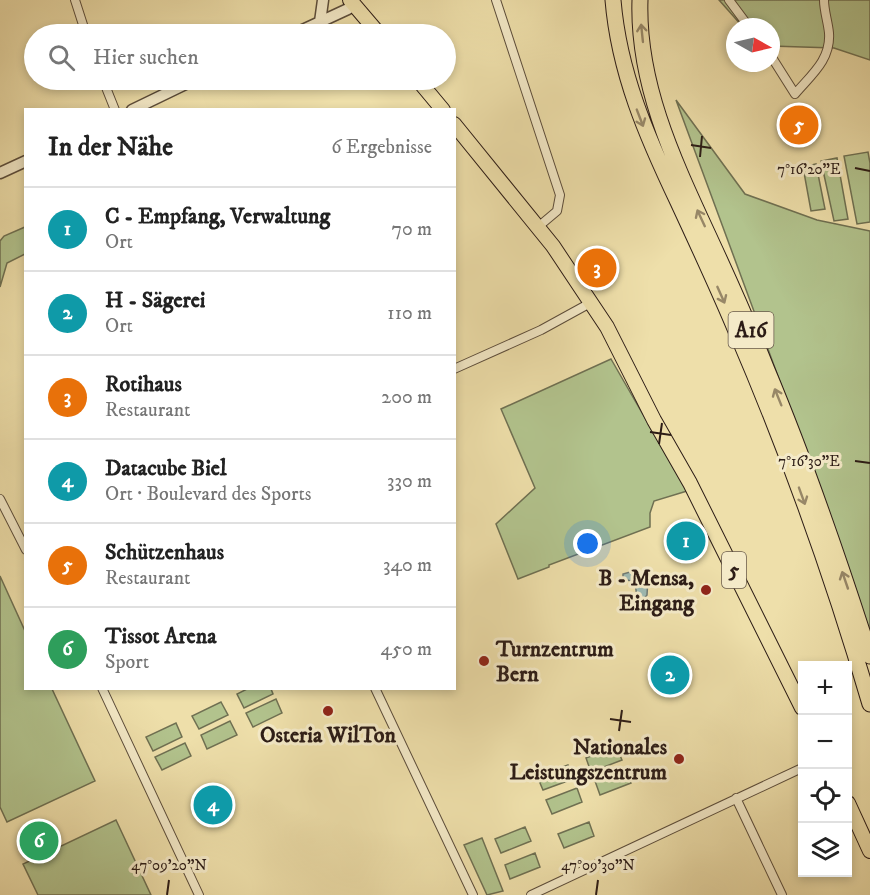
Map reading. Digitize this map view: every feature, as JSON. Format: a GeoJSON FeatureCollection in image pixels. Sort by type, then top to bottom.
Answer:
{"type":"FeatureCollection","features":[{"type":"Feature","properties":{"kind":"highway","name":"A16"},"geometry":{"type":"LineString","coordinates":[[613,0],[619,43],[634,100],[657,158],[736,331],[776,428],[824,558],[870,704]]}},
{"type":"Feature","properties":{"kind":"highway","name":"A16"},"geometry":{"type":"LineString","coordinates":[[640,2],[646,63],[652,96],[663,130],[744,314],[793,434],[870,656]]}},
{"type":"Feature","properties":{"kind":"main road"},"geometry":{"type":"LineString","coordinates":[[352,2],[371,24]]}},
{"type":"Feature","properties":{"kind":"main road"},"geometry":{"type":"LineString","coordinates":[[426,90],[440,108]]}},
{"type":"Feature","properties":{"kind":"main road","name":"5"},"geometry":{"type":"LineString","coordinates":[[456,126],[538,227],[592,302],[607,327],[654,420],[690,483],[798,700]]}},
{"type":"Feature","properties":{"kind":"main road"},"geometry":{"type":"LineString","coordinates":[[852,812],[870,851]]}},
{"type":"Feature","properties":{"kind":"street"},"geometry":{"type":"LineString","coordinates":[[75,0],[83,24]]}},
{"type":"Feature","properties":{"kind":"street"},"geometry":{"type":"LineString","coordinates":[[320,22],[323,0]]}},
{"type":"Feature","properties":{"kind":"street"},"geometry":{"type":"LineString","coordinates":[[495,0],[560,195],[557,212],[538,227]]}},
{"type":"Feature","properties":{"kind":"street"},"geometry":{"type":"LineString","coordinates":[[729,0],[742,18]]}},
{"type":"Feature","properties":{"kind":"street"},"geometry":{"type":"LineString","coordinates":[[780,70],[795,94],[824,60],[829,48],[824,0]]}},
{"type":"Feature","properties":{"kind":"street"},"geometry":{"type":"LineString","coordinates":[[316,24],[352,2]]}},
{"type":"Feature","properties":{"kind":"street"},"geometry":{"type":"LineString","coordinates":[[108,90],[114,108]]}},
{"type":"Feature","properties":{"kind":"street"},"geometry":{"type":"LineString","coordinates":[[136,108],[173,90]]}},
{"type":"Feature","properties":{"kind":"street"},"geometry":{"type":"LineString","coordinates":[[0,173],[24,162]]}},
{"type":"Feature","properties":{"kind":"street"},"geometry":{"type":"LineString","coordinates":[[456,368],[541,330],[592,302]]}},
{"type":"Feature","properties":{"kind":"street"},"geometry":{"type":"LineString","coordinates":[[0,499],[24,546]]}},
{"type":"Feature","properties":{"kind":"street"},"geometry":{"type":"LineString","coordinates":[[103,690],[199,895]]}},
{"type":"Feature","properties":{"kind":"street"},"geometry":{"type":"LineString","coordinates":[[376,690],[473,895]]}},
{"type":"Feature","properties":{"kind":"street"},"geometry":{"type":"LineString","coordinates":[[531,895],[800,769]]}},
{"type":"Feature","properties":{"kind":"street"},"geometry":{"type":"LineString","coordinates":[[736,798],[782,895]]}},
{"type":"Feature","properties":{"kind":"green space"},"geometry":{"type":"Polygon","coordinates":[[[719,0],[870,0],[870,60],[834,48],[780,46],[780,18],[735,18],[719,0]]]}},
{"type":"Feature","properties":{"kind":"green space"},"geometry":{"type":"Polygon","coordinates":[[[676,100],[745,194],[817,220],[870,231],[870,635],[841,547],[676,100]]]}},
{"type":"Feature","properties":{"kind":"green space"},"geometry":{"type":"Polygon","coordinates":[[[868,152],[870,222],[857,224],[844,156],[868,152]]]}},
{"type":"Feature","properties":{"kind":"green space"},"geometry":{"type":"Polygon","coordinates":[[[837,158],[848,219],[834,221],[821,161],[837,158]]]}},
{"type":"Feature","properties":{"kind":"green space"},"geometry":{"type":"Polygon","coordinates":[[[816,164],[825,209],[811,211],[803,167],[816,164]]]}},
{"type":"Feature","properties":{"kind":"green space"},"geometry":{"type":"Polygon","coordinates":[[[24,227],[24,254],[7,263],[0,287],[0,241],[4,236],[24,227]]]}},
{"type":"Feature","properties":{"kind":"green space"},"geometry":{"type":"Polygon","coordinates":[[[611,359],[687,491],[654,501],[650,513],[650,527],[518,579],[496,524],[535,488],[501,409],[611,359]]]}},
{"type":"Feature","properties":{"kind":"green space"},"geometry":{"type":"Polygon","coordinates":[[[0,576],[24,629],[24,690],[52,690],[95,781],[7,822],[0,807],[0,576]]]}},
{"type":"Feature","properties":{"kind":"green space"},"geometry":{"type":"Polygon","coordinates":[[[245,690],[271,690],[273,694],[244,708],[237,694],[245,690]]]}},
{"type":"Feature","properties":{"kind":"green space"},"geometry":{"type":"Polygon","coordinates":[[[276,699],[282,713],[253,727],[246,713],[276,699]]]}},
{"type":"Feature","properties":{"kind":"green space"},"geometry":{"type":"Polygon","coordinates":[[[221,702],[228,715],[199,729],[192,716],[221,702]]]}},
{"type":"Feature","properties":{"kind":"green space"},"geometry":{"type":"Polygon","coordinates":[[[230,721],[237,735],[207,749],[201,735],[230,721]]]}},
{"type":"Feature","properties":{"kind":"green space"},"geometry":{"type":"Polygon","coordinates":[[[176,723],[182,737],[153,751],[146,737],[176,723]]]}},
{"type":"Feature","properties":{"kind":"green space"},"geometry":{"type":"Polygon","coordinates":[[[185,743],[191,756],[162,770],[155,757],[185,743]]]}},
{"type":"Feature","properties":{"kind":"green space"},"geometry":{"type":"Polygon","coordinates":[[[616,746],[622,760],[591,772],[586,758],[616,746]]]}},
{"type":"Feature","properties":{"kind":"green space"},"geometry":{"type":"Polygon","coordinates":[[[568,765],[573,779],[543,790],[537,776],[568,765]]]}},
{"type":"Feature","properties":{"kind":"green space"},"geometry":{"type":"Polygon","coordinates":[[[625,769],[631,783],[600,795],[595,781],[625,769]]]}},
{"type":"Feature","properties":{"kind":"green space"},"geometry":{"type":"Polygon","coordinates":[[[577,788],[582,802],[552,814],[546,800],[577,788]]]}},
{"type":"Feature","properties":{"kind":"green space"},"geometry":{"type":"Polygon","coordinates":[[[116,820],[151,895],[38,895],[23,864],[116,820]]]}},
{"type":"Feature","properties":{"kind":"green space"},"geometry":{"type":"Polygon","coordinates":[[[589,822],[594,836],[564,848],[558,834],[589,822]]]}},
{"type":"Feature","properties":{"kind":"green space"},"geometry":{"type":"Polygon","coordinates":[[[525,827],[531,841],[501,853],[495,839],[525,827]]]}},
{"type":"Feature","properties":{"kind":"green space"},"geometry":{"type":"Polygon","coordinates":[[[482,838],[503,891],[487,895],[464,845],[482,838]]]}},
{"type":"Feature","properties":{"kind":"green space"},"geometry":{"type":"Polygon","coordinates":[[[535,853],[540,867],[510,879],[505,865],[535,853]]]}},
{"type":"Feature","properties":{"kind":"water"},"geometry":{"type":"Polygon","coordinates":[[[642,573],[648,578],[647,595],[644,599],[637,597],[635,583],[623,578],[623,574],[642,573]]]}},
{"type":"Feature","properties":{"kind":"place","name":"Schützenhaus"},"geometry":{"type":"Point","coordinates":[799,125]}},
{"type":"Feature","properties":{"kind":"place","name":"Rotihaus"},"geometry":{"type":"Point","coordinates":[597,268]}},
{"type":"Feature","properties":{"kind":"place","name":"C - Empfang, Verwaltung"},"geometry":{"type":"Point","coordinates":[686,541]}},
{"type":"Feature","properties":{"kind":"place","name":"B - Mensa, Eingang"},"geometry":{"type":"Point","coordinates":[706,590]}},
{"type":"Feature","properties":{"kind":"place","name":"Turnzentrum Bern"},"geometry":{"type":"Point","coordinates":[484,661]}},
{"type":"Feature","properties":{"kind":"place","name":"H - Sägerei"},"geometry":{"type":"Point","coordinates":[670,675]}},
{"type":"Feature","properties":{"kind":"place","name":"Osteria WilTon"},"geometry":{"type":"Point","coordinates":[328,711]}},
{"type":"Feature","properties":{"kind":"place","name":"Nationales Leistungszentrum"},"geometry":{"type":"Point","coordinates":[679,759]}},
{"type":"Feature","properties":{"kind":"place","name":"Datacube Biel"},"geometry":{"type":"Point","coordinates":[213,805]}},
{"type":"Feature","properties":{"kind":"place","name":"Tissot Arena"},"geometry":{"type":"Point","coordinates":[39,841]}}]}
